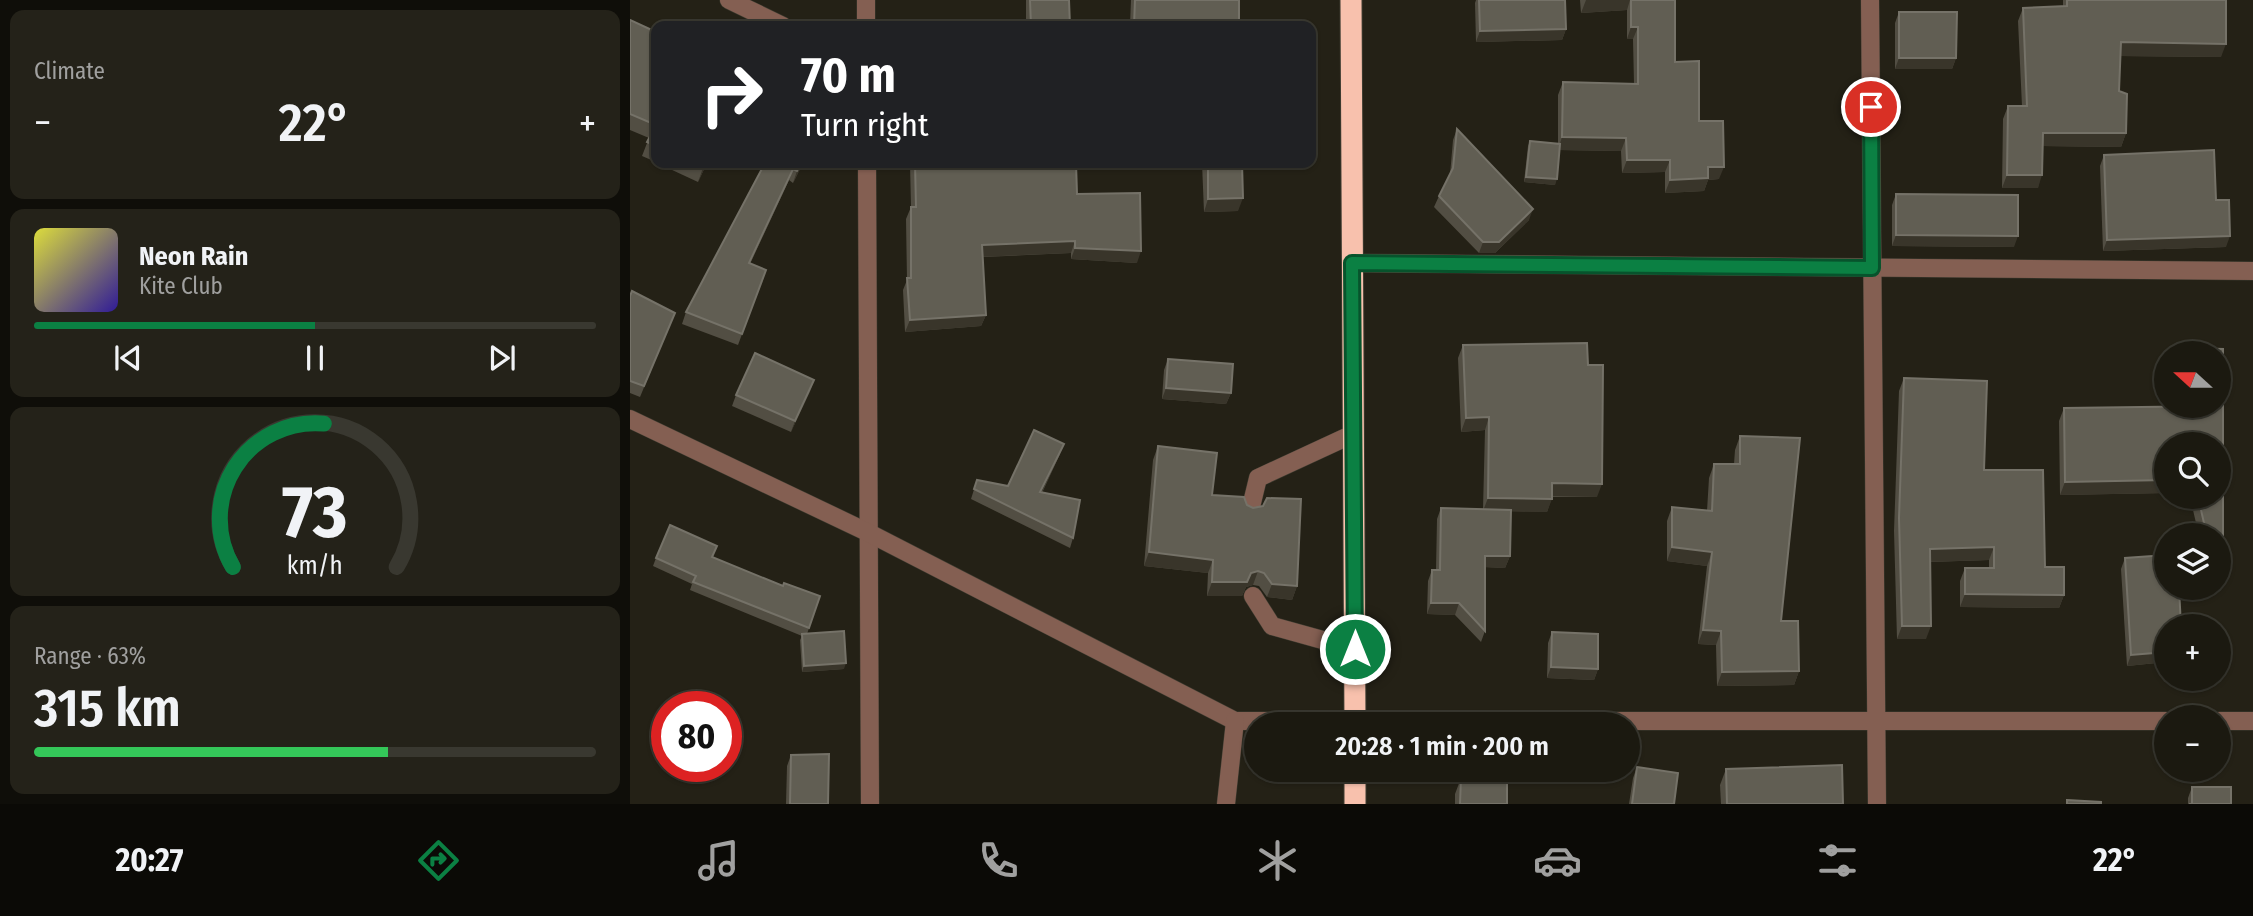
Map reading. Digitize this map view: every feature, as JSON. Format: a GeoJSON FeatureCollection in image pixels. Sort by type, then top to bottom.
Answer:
{"type":"FeatureCollection","features":[{"type":"Feature","properties":{"kind":"highway"},"geometry":{"type":"LineString","coordinates":[[1351,0],[1355,712]]}},
{"type":"Feature","properties":{"kind":"highway"},"geometry":{"type":"LineString","coordinates":[[1355,782],[1355,804]]}},
{"type":"Feature","properties":{"kind":"street"},"geometry":{"type":"LineString","coordinates":[[729,0],[773,21]]}},
{"type":"Feature","properties":{"kind":"street"},"geometry":{"type":"LineString","coordinates":[[866,0],[866,21]]}},
{"type":"Feature","properties":{"kind":"street"},"geometry":{"type":"LineString","coordinates":[[1870,0],[1877,804]]}},
{"type":"Feature","properties":{"kind":"street"},"geometry":{"type":"LineString","coordinates":[[867,168],[870,804]]}},
{"type":"Feature","properties":{"kind":"street"},"geometry":{"type":"LineString","coordinates":[[1352,263],[2253,271]]}},
{"type":"Feature","properties":{"kind":"street"},"geometry":{"type":"LineString","coordinates":[[630,419],[869,533],[1235,721],[1244,721]]}},
{"type":"Feature","properties":{"kind":"street"},"geometry":{"type":"LineString","coordinates":[[1250,511],[1258,478],[1353,434]]}},
{"type":"Feature","properties":{"kind":"street"},"geometry":{"type":"LineString","coordinates":[[1253,596],[1272,626],[1355,649]]}},
{"type":"Feature","properties":{"kind":"street"},"geometry":{"type":"LineString","coordinates":[[1226,804],[1235,721]]}},
{"type":"Feature","properties":{"kind":"street"},"geometry":{"type":"LineString","coordinates":[[1640,721],[2154,721]]}},
{"type":"Feature","properties":{"kind":"street"},"geometry":{"type":"LineString","coordinates":[[2231,721],[2253,721]]}},
{"type":"Feature","properties":{"kind":"building"},"geometry":{"type":"Polygon","coordinates":[[[1030,0],[1069,0],[1070,21],[1031,21],[1030,0]]]}},
{"type":"Feature","properties":{"kind":"building"},"geometry":{"type":"Polygon","coordinates":[[[1135,0],[1239,0],[1239,21],[1134,21],[1135,0]]]}},
{"type":"Feature","properties":{"kind":"building"},"geometry":{"type":"Polygon","coordinates":[[[1479,0],[1565,0],[1566,29],[1480,31],[1479,0]]]}},
{"type":"Feature","properties":{"kind":"building"},"geometry":{"type":"Polygon","coordinates":[[[1631,0],[1675,0],[1675,62],[1699,61],[1699,121],[1723,121],[1724,167],[1708,167],[1708,178],[1670,180],[1670,160],[1627,160],[1626,138],[1562,137],[1563,82],[1638,84],[1638,27],[1631,27],[1631,0]]]}},
{"type":"Feature","properties":{"kind":"building"},"geometry":{"type":"Polygon","coordinates":[[[2067,0],[2226,0],[2226,44],[2121,42],[2119,91],[2127,94],[2126,133],[2043,133],[2042,175],[2007,175],[2008,106],[2027,106],[2023,8],[2067,6],[2067,0]]]}},
{"type":"Feature","properties":{"kind":"building"},"geometry":{"type":"Polygon","coordinates":[[[1899,12],[1957,12],[1956,58],[1899,58],[1899,12]]]}},
{"type":"Feature","properties":{"kind":"building"},"geometry":{"type":"Polygon","coordinates":[[[630,20],[651,30],[651,123],[630,114],[630,20]]]}},
{"type":"Feature","properties":{"kind":"building"},"geometry":{"type":"Polygon","coordinates":[[[1457,129],[1533,209],[1499,242],[1483,242],[1439,196],[1453,168],[1457,129]]]}},
{"type":"Feature","properties":{"kind":"building"},"geometry":{"type":"Polygon","coordinates":[[[1530,141],[1560,144],[1557,179],[1526,177],[1530,141]]]}},
{"type":"Feature","properties":{"kind":"building"},"geometry":{"type":"Polygon","coordinates":[[[2214,150],[2216,200],[2229,200],[2230,236],[2107,240],[2104,155],[2214,150]]]}},
{"type":"Feature","properties":{"kind":"building"},"geometry":{"type":"Polygon","coordinates":[[[762,168],[798,168],[797,171],[793,169],[749,263],[766,270],[742,334],[686,312],[762,168]]]}},
{"type":"Feature","properties":{"kind":"building"},"geometry":{"type":"Polygon","coordinates":[[[915,168],[1076,168],[1077,194],[1140,193],[1141,251],[1075,248],[1075,241],[982,245],[986,315],[910,320],[907,278],[911,278],[911,207],[916,207],[915,168]]]}},
{"type":"Feature","properties":{"kind":"building"},"geometry":{"type":"Polygon","coordinates":[[[1208,168],[1242,168],[1243,198],[1208,199],[1208,168]]]}},
{"type":"Feature","properties":{"kind":"building"},"geometry":{"type":"Polygon","coordinates":[[[1896,194],[2018,195],[2018,236],[1896,235],[1896,194]]]}},
{"type":"Feature","properties":{"kind":"building"},"geometry":{"type":"Polygon","coordinates":[[[632,291],[675,313],[644,386],[630,381],[632,291]]]}},
{"type":"Feature","properties":{"kind":"building"},"geometry":{"type":"Polygon","coordinates":[[[1587,343],[1588,365],[1603,365],[1602,484],[1552,483],[1552,499],[1488,498],[1489,417],[1466,418],[1463,345],[1587,343]]]}},
{"type":"Feature","properties":{"kind":"building"},"geometry":{"type":"Polygon","coordinates":[[[755,353],[814,380],[795,421],[736,395],[755,353]]]}},
{"type":"Feature","properties":{"kind":"building"},"geometry":{"type":"Polygon","coordinates":[[[1168,359],[1233,364],[1231,393],[1166,388],[1168,359]]]}},
{"type":"Feature","properties":{"kind":"building"},"geometry":{"type":"Polygon","coordinates":[[[1904,378],[1987,381],[1984,470],[2043,470],[2045,567],[2064,567],[2064,595],[1965,594],[1965,568],[1994,568],[1994,547],[1930,549],[1931,626],[1902,626],[1899,518],[1904,378]]]}},
{"type":"Feature","properties":{"kind":"building"},"geometry":{"type":"Polygon","coordinates":[[[2154,407],[2154,418],[2223,418],[2223,432],[2154,432],[2154,480],[2065,482],[2064,408],[2154,407]]]}},
{"type":"Feature","properties":{"kind":"building"},"geometry":{"type":"Polygon","coordinates":[[[1034,430],[1064,444],[1040,492],[1080,500],[1073,538],[974,489],[977,480],[1008,486],[1034,430]]]}},
{"type":"Feature","properties":{"kind":"building"},"geometry":{"type":"Polygon","coordinates":[[[1740,436],[1800,438],[1781,621],[1798,621],[1799,671],[1722,672],[1721,631],[1703,630],[1712,552],[1672,547],[1672,507],[1712,511],[1714,464],[1740,464],[1740,436]]]}},
{"type":"Feature","properties":{"kind":"building"},"geometry":{"type":"Polygon","coordinates":[[[1158,446],[1217,453],[1212,495],[1244,497],[1247,505],[1253,508],[1263,506],[1267,498],[1301,499],[1297,586],[1272,584],[1264,573],[1258,571],[1251,573],[1247,582],[1212,582],[1213,560],[1149,552],[1158,446]]]}},
{"type":"Feature","properties":{"kind":"building"},"geometry":{"type":"Polygon","coordinates":[[[1441,508],[1511,510],[1510,556],[1485,556],[1485,631],[1459,603],[1431,603],[1432,570],[1440,570],[1441,508]]]}},
{"type":"Feature","properties":{"kind":"building"},"geometry":{"type":"Polygon","coordinates":[[[2201,509],[2223,509],[2223,523],[2204,523],[2201,509]]]}},
{"type":"Feature","properties":{"kind":"building"},"geometry":{"type":"Polygon","coordinates":[[[670,525],[717,546],[712,557],[783,586],[784,583],[820,596],[809,628],[693,582],[696,576],[656,558],[670,525]]]}},
{"type":"Feature","properties":{"kind":"building"},"geometry":{"type":"Polygon","coordinates":[[[2154,556],[2154,600],[2180,600],[2180,614],[2154,614],[2154,653],[2131,655],[2125,558],[2154,556]]]}},
{"type":"Feature","properties":{"kind":"building"},"geometry":{"type":"Polygon","coordinates":[[[844,631],[846,663],[804,666],[802,634],[844,631]]]}},
{"type":"Feature","properties":{"kind":"building"},"geometry":{"type":"Polygon","coordinates":[[[1552,632],[1598,634],[1598,669],[1551,667],[1552,632]]]}},
{"type":"Feature","properties":{"kind":"building"},"geometry":{"type":"Polygon","coordinates":[[[829,754],[828,804],[790,804],[791,755],[829,754]]]}},
{"type":"Feature","properties":{"kind":"building"},"geometry":{"type":"Polygon","coordinates":[[[1842,765],[1843,804],[1727,804],[1726,769],[1842,765]]]}},
{"type":"Feature","properties":{"kind":"building"},"geometry":{"type":"Polygon","coordinates":[[[1640,767],[1678,773],[1674,804],[1632,804],[1635,782],[1640,782],[1640,767]]]}},
{"type":"Feature","properties":{"kind":"building"},"geometry":{"type":"Polygon","coordinates":[[[1461,782],[1507,782],[1507,804],[1460,804],[1461,782]]]}},
{"type":"Feature","properties":{"kind":"building"},"geometry":{"type":"Polygon","coordinates":[[[2192,787],[2231,787],[2231,804],[2192,804],[2192,787]]]}},
{"type":"Feature","properties":{"kind":"building"},"geometry":{"type":"Polygon","coordinates":[[[2067,800],[2101,802],[2101,804],[2067,804],[2067,800]]]}},
{"type":"Feature","properties":{"kind":"route"},"geometry":{"type":"LineString","coordinates":[[1355,649],[1352,263],[1872,268],[1871,107]]}}]}
